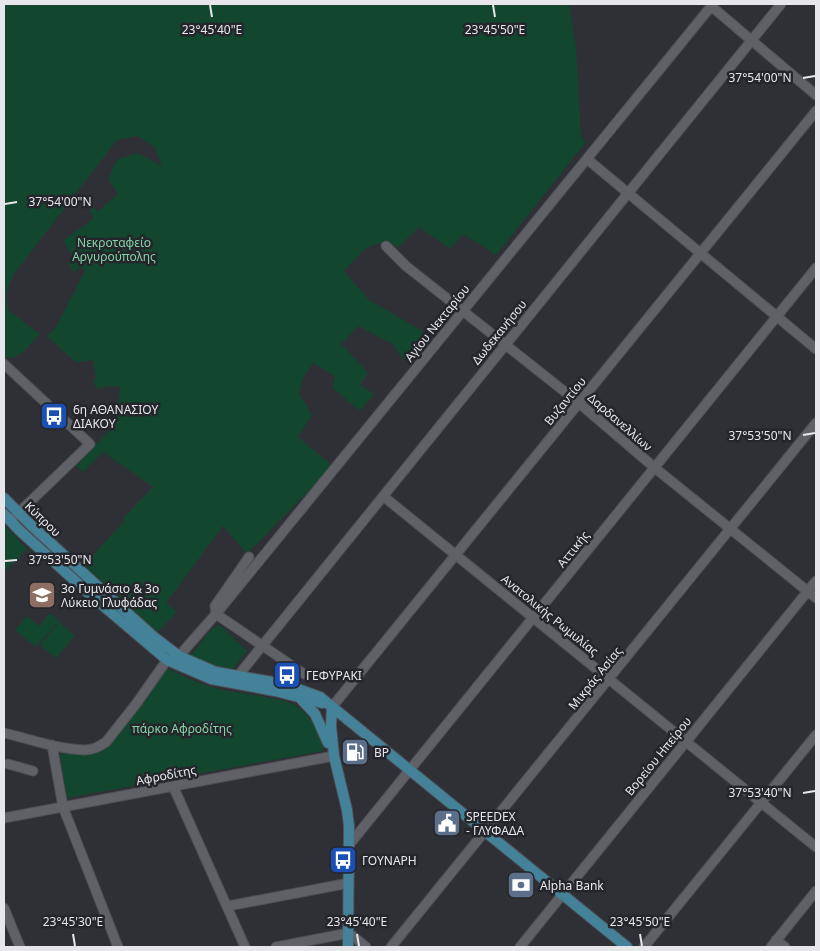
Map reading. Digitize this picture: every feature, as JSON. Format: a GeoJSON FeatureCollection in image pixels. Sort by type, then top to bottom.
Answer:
{"type":"FeatureCollection","features":[{"type":"Feature","properties":{"kind":"main road","name":"Κύπρου"},"geometry":{"type":"LineString","coordinates":[[4,498],[154,637],[179,656],[208,670],[237,677],[284,684],[320,697],[627,947]]}},
{"type":"Feature","properties":{"kind":"main road","name":"Κύπρου"},"geometry":{"type":"LineString","coordinates":[[7,517],[96,600],[167,660],[211,679],[270,690],[332,707]]}},
{"type":"Feature","properties":{"kind":"main road"},"geometry":{"type":"LineString","coordinates":[[300,698],[315,714],[334,756]]}},
{"type":"Feature","properties":{"kind":"main road"},"geometry":{"type":"LineString","coordinates":[[332,707],[331,726],[334,756],[347,810],[349,845],[348,947]]}},
{"type":"Feature","properties":{"kind":"street","name":"Δωδεκανήσου"},"geometry":{"type":"LineString","coordinates":[[237,677],[781,4]]}},
{"type":"Feature","properties":{"kind":"street"},"geometry":{"type":"LineString","coordinates":[[712,5],[816,95]]}},
{"type":"Feature","properties":{"kind":"street","name":"Αγίου Νεκταρίου"},"geometry":{"type":"LineString","coordinates":[[179,656],[216,614],[712,5]]}},
{"type":"Feature","properties":{"kind":"street","name":"Βυζαντίου"},"geometry":{"type":"LineString","coordinates":[[332,707],[816,111]]}},
{"type":"Feature","properties":{"kind":"street"},"geometry":{"type":"LineString","coordinates":[[587,159],[816,349]]}},
{"type":"Feature","properties":{"kind":"street","name":"Δαρδανελλίων"},"geometry":{"type":"LineString","coordinates":[[386,246],[406,266],[579,403],[654,468],[816,598]]}},
{"type":"Feature","properties":{"kind":"street","name":"Αττικής"},"geometry":{"type":"LineString","coordinates":[[349,845],[816,268]]}},
{"type":"Feature","properties":{"kind":"street"},"geometry":{"type":"LineString","coordinates":[[4,364],[90,444],[18,513],[7,517]]}},
{"type":"Feature","properties":{"kind":"street","name":"Μικράς Ασίας"},"geometry":{"type":"LineString","coordinates":[[391,947],[816,424]]}},
{"type":"Feature","properties":{"kind":"street","name":"Ανατολικής Ρωμυλίας"},"geometry":{"type":"LineString","coordinates":[[384,496],[816,847]]}},
{"type":"Feature","properties":{"kind":"street"},"geometry":{"type":"LineString","coordinates":[[249,557],[215,606],[216,614],[304,674]]}},
{"type":"Feature","properties":{"kind":"street","name":"Βορείου Ηπείρου"},"geometry":{"type":"LineString","coordinates":[[520,947],[816,581]]}},
{"type":"Feature","properties":{"kind":"street"},"geometry":{"type":"LineString","coordinates":[[4,733],[52,745],[85,750],[100,746],[106,742],[136,704],[167,660],[179,656]]}},
{"type":"Feature","properties":{"kind":"street"},"geometry":{"type":"LineString","coordinates":[[644,947],[816,735]]}},
{"type":"Feature","properties":{"kind":"street"},"geometry":{"type":"LineString","coordinates":[[52,745],[63,807],[118,947]]}},
{"type":"Feature","properties":{"kind":"street","name":"Αφροδίτης"},"geometry":{"type":"LineString","coordinates":[[4,818],[334,756]]}},
{"type":"Feature","properties":{"kind":"street"},"geometry":{"type":"LineString","coordinates":[[8,764],[33,771]]}},
{"type":"Feature","properties":{"kind":"street"},"geometry":{"type":"LineString","coordinates":[[173,786],[245,947]]}},
{"type":"Feature","properties":{"kind":"street"},"geometry":{"type":"LineString","coordinates":[[228,906],[349,884]]}},
{"type":"Feature","properties":{"kind":"street"},"geometry":{"type":"LineString","coordinates":[[785,947],[774,944],[816,891]]}},
{"type":"Feature","properties":{"kind":"street"},"geometry":{"type":"LineString","coordinates":[[4,908],[20,947]]}},
{"type":"Feature","properties":{"kind":"street"},"geometry":{"type":"LineString","coordinates":[[276,947],[348,933],[366,947]]}},
{"type":"Feature","properties":{"kind":"green space","name":"Νεκροταφείο Αργυρούπολης"},"geometry":{"type":"Polygon","coordinates":[[[4,4],[569,4],[576,47],[581,137],[586,142],[496,255],[463,234],[450,249],[419,227],[398,247],[381,243],[367,248],[344,271],[369,300],[424,332],[403,360],[393,344],[358,326],[341,344],[368,373],[360,385],[374,394],[360,411],[333,388],[335,376],[313,363],[303,378],[299,394],[312,415],[298,437],[333,466],[247,554],[223,526],[166,603],[177,612],[157,632],[84,565],[125,520],[123,518],[153,487],[103,452],[83,472],[76,466],[109,431],[115,430],[120,387],[109,386],[99,389],[95,386],[94,379],[96,378],[93,360],[74,361],[47,336],[56,327],[85,271],[81,267],[73,272],[68,262],[74,258],[63,241],[94,218],[90,211],[93,207],[98,211],[118,194],[109,180],[112,169],[118,159],[137,153],[162,166],[155,148],[138,136],[117,140],[14,274],[6,293],[9,311],[40,334],[20,355],[10,358],[4,357],[4,4]]]}},
{"type":"Feature","properties":{"kind":"green space"},"geometry":{"type":"Polygon","coordinates":[[[4,525],[27,549],[4,572],[4,525]]]}},
{"type":"Feature","properties":{"kind":"green space"},"geometry":{"type":"Polygon","coordinates":[[[50,613],[59,621],[36,647],[15,630],[27,616],[39,626],[50,613]]]}},
{"type":"Feature","properties":{"kind":"green space"},"geometry":{"type":"Polygon","coordinates":[[[59,622],[75,636],[56,658],[40,645],[59,622]]]}},
{"type":"Feature","properties":{"kind":"green space"},"geometry":{"type":"Polygon","coordinates":[[[220,625],[247,651],[233,669],[212,665],[191,655],[213,628],[220,625]]]}},
{"type":"Feature","properties":{"kind":"green space","name":"πάρκο Αφροδίτης"},"geometry":{"type":"Polygon","coordinates":[[[166,668],[194,681],[216,688],[273,698],[298,707],[317,731],[322,751],[67,798],[60,753],[88,754],[106,746],[124,727],[166,668]]]}},
{"type":"Feature","properties":{"kind":"place","name":"6η ΑΘΑΝΑΣΙΟΥ ΔΙΑΚΟΥ"},"geometry":{"type":"Point","coordinates":[54,416]}},
{"type":"Feature","properties":{"kind":"place","name":"3ο Γυμνάσιο & 3ο Λύκειο Γλυφάδας"},"geometry":{"type":"Point","coordinates":[42,595]}},
{"type":"Feature","properties":{"kind":"place","name":"ΓΕΦΥΡΑΚΙ"},"geometry":{"type":"Point","coordinates":[287,675]}},
{"type":"Feature","properties":{"kind":"place","name":"BP"},"geometry":{"type":"Point","coordinates":[355,752]}},
{"type":"Feature","properties":{"kind":"place","name":"SPEEDEX - ΓΛΥΦΑΔΑ"},"geometry":{"type":"Point","coordinates":[447,823]}},
{"type":"Feature","properties":{"kind":"place","name":"ΓΟΥΝΑΡΗ"},"geometry":{"type":"Point","coordinates":[343,860]}},
{"type":"Feature","properties":{"kind":"place","name":"Alpha Bank"},"geometry":{"type":"Point","coordinates":[521,885]}}]}
